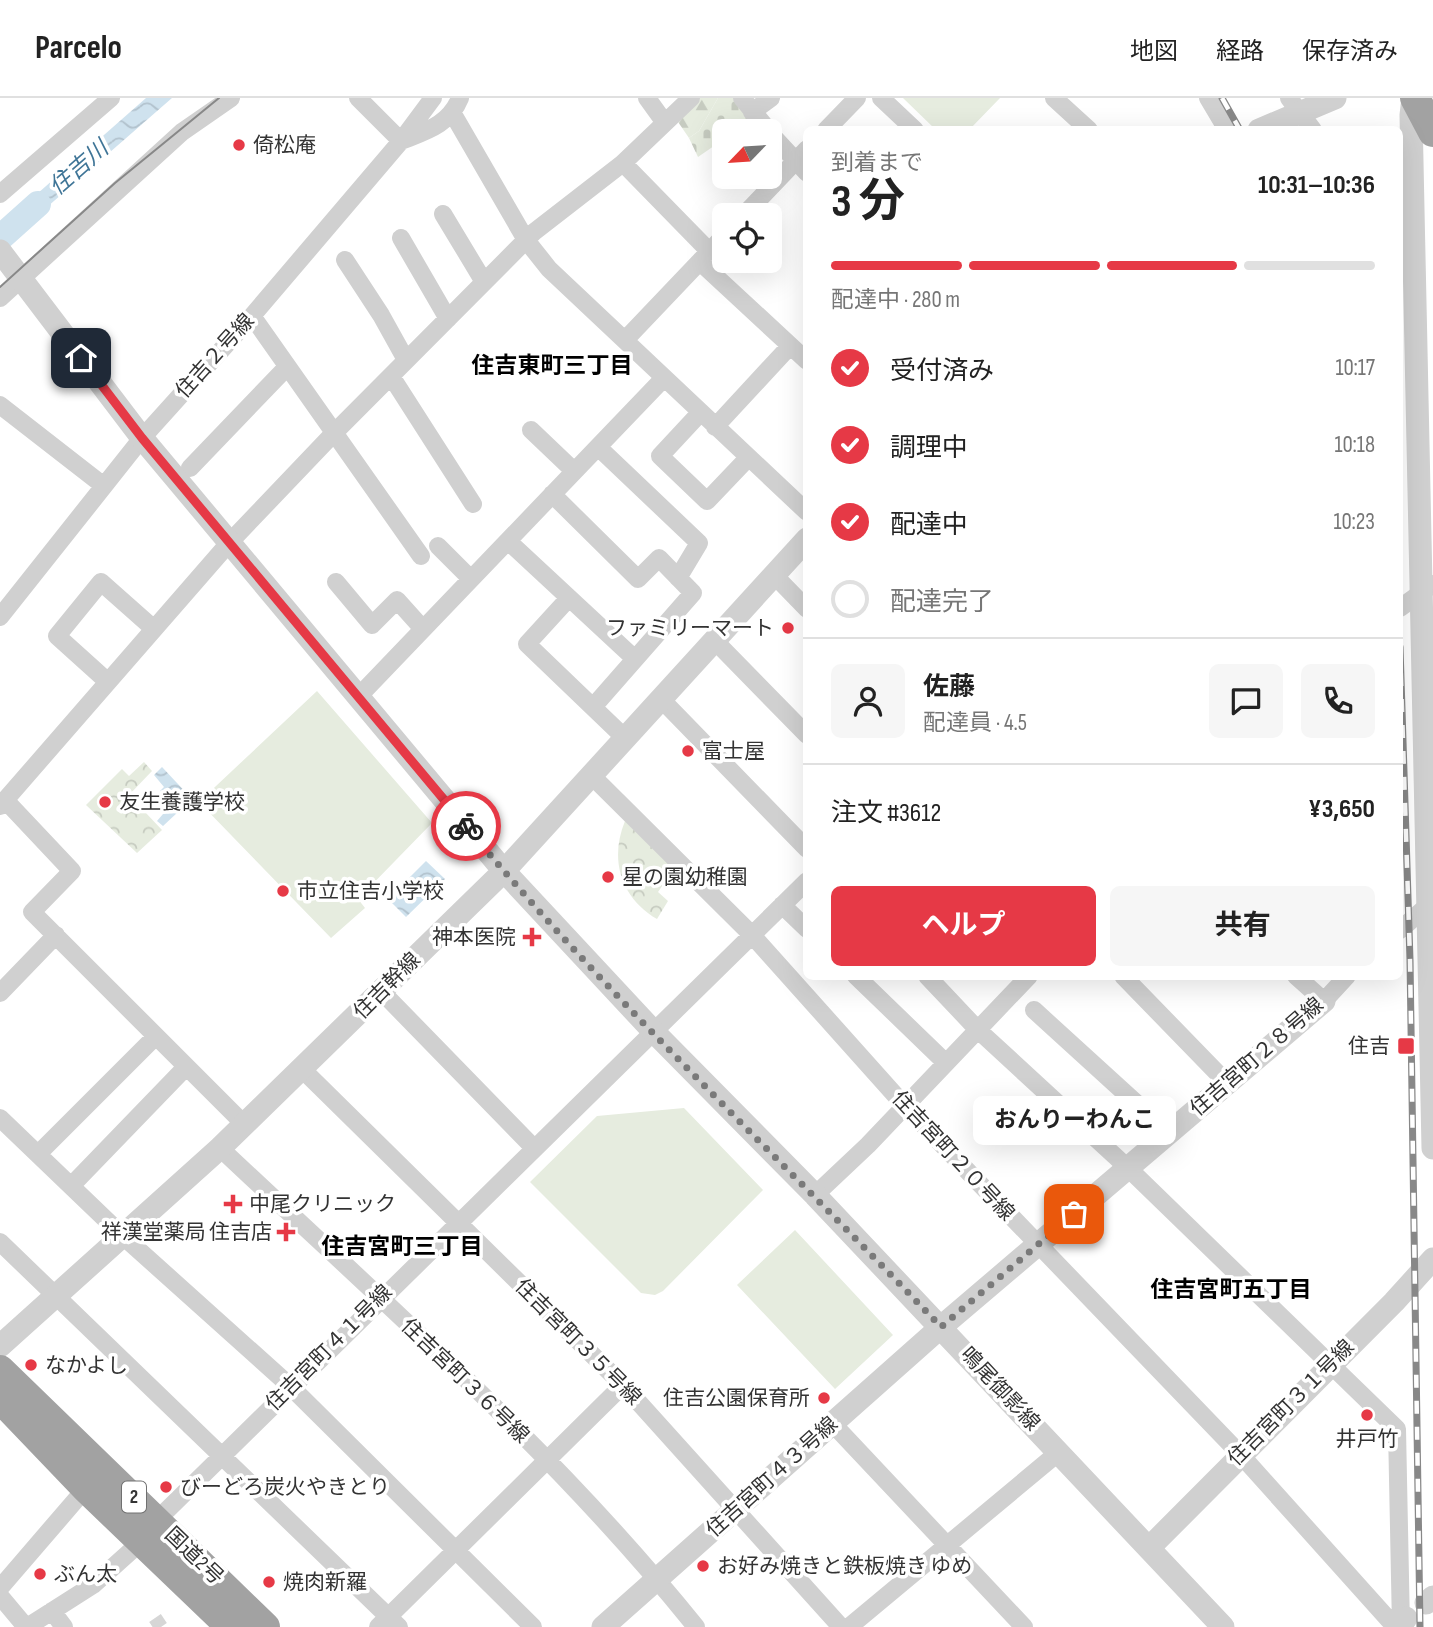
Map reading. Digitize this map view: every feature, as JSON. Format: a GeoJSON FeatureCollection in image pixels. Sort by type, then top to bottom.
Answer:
{"type":"FeatureCollection","features":[{"type":"Feature","properties":{"kind":"highway"},"geometry":{"type":"LineString","coordinates":[[1414,98],[1416,144]]}},
{"type":"Feature","properties":{"kind":"highway","name":"国道2号"},"geometry":{"type":"LineString","coordinates":[[0,1370],[150,1531],[231,1627]]}},
{"type":"Feature","properties":{"kind":"highway","name":"国道2号"},"geometry":{"type":"LineString","coordinates":[[0,1398],[86,1488],[150,1531],[265,1627]]}},
{"type":"Feature","properties":{"kind":"street"},"geometry":{"type":"LineString","coordinates":[[0,194],[111,98]]}},
{"type":"Feature","properties":{"kind":"street"},"geometry":{"type":"LineString","coordinates":[[0,298],[10,264],[182,132],[232,98]]}},
{"type":"Feature","properties":{"kind":"street"},"geometry":{"type":"LineString","coordinates":[[359,98],[401,141],[429,130],[457,106],[526,240],[549,269],[803,508]]}},
{"type":"Feature","properties":{"kind":"street","name":"住吉２号線"},"geometry":{"type":"LineString","coordinates":[[0,617],[142,438],[252,316],[401,141],[433,98]]}},
{"type":"Feature","properties":{"kind":"street"},"geometry":{"type":"LineString","coordinates":[[647,98],[665,123]]}},
{"type":"Feature","properties":{"kind":"street"},"geometry":{"type":"LineString","coordinates":[[244,1124],[32,912],[72,872],[3,803],[229,543],[406,360],[526,240],[623,163],[691,98]]}},
{"type":"Feature","properties":{"kind":"street"},"geometry":{"type":"LineString","coordinates":[[759,119],[748,105],[771,98]]}},
{"type":"Feature","properties":{"kind":"street"},"geometry":{"type":"LineString","coordinates":[[830,126],[857,98]]}},
{"type":"Feature","properties":{"kind":"street"},"geometry":{"type":"LineString","coordinates":[[881,98],[911,126]]}},
{"type":"Feature","properties":{"kind":"street"},"geometry":{"type":"LineString","coordinates":[[1054,98],[1085,126]]}},
{"type":"Feature","properties":{"kind":"street"},"geometry":{"type":"LineString","coordinates":[[1208,98],[1225,126]]}},
{"type":"Feature","properties":{"kind":"street"},"geometry":{"type":"LineString","coordinates":[[1269,126],[1335,98]]}},
{"type":"Feature","properties":{"kind":"street"},"geometry":{"type":"LineString","coordinates":[[757,203],[803,161],[782,143]]}},
{"type":"Feature","properties":{"kind":"street"},"geometry":{"type":"LineString","coordinates":[[1416,144],[1408,351],[1427,588],[1433,1148]]}},
{"type":"Feature","properties":{"kind":"street"},"geometry":{"type":"LineString","coordinates":[[623,163],[705,257],[803,357]]}},
{"type":"Feature","properties":{"kind":"street"},"geometry":{"type":"LineString","coordinates":[[443,214],[484,282]]}},
{"type":"Feature","properties":{"kind":"street"},"geometry":{"type":"LineString","coordinates":[[401,238],[448,319]]}},
{"type":"Feature","properties":{"kind":"street"},"geometry":{"type":"LineString","coordinates":[[625,340],[712,249]]}},
{"type":"Feature","properties":{"kind":"street"},"geometry":{"type":"LineString","coordinates":[[345,260],[406,360]]}},
{"type":"Feature","properties":{"kind":"street","name":"鳴尾御影線"},"geometry":{"type":"LineString","coordinates":[[10,264],[142,438],[504,871],[653,1031],[941,1327],[1223,1627]]}},
{"type":"Feature","properties":{"kind":"street"},"geometry":{"type":"LineString","coordinates":[[252,316],[421,556]]}},
{"type":"Feature","properties":{"kind":"street"},"geometry":{"type":"LineString","coordinates":[[715,427],[790,346]]}},
{"type":"Feature","properties":{"kind":"street"},"geometry":{"type":"LineString","coordinates":[[190,468],[287,367]]}},
{"type":"Feature","properties":{"kind":"street"},"geometry":{"type":"LineString","coordinates":[[391,376],[473,503]]}},
{"type":"Feature","properties":{"kind":"street"},"geometry":{"type":"LineString","coordinates":[[359,696],[663,379]]}},
{"type":"Feature","properties":{"kind":"street"},"geometry":{"type":"LineString","coordinates":[[0,405],[104,486]]}},
{"type":"Feature","properties":{"kind":"street"},"geometry":{"type":"LineString","coordinates":[[700,413],[660,456],[706,501],[748,458]]}},
{"type":"Feature","properties":{"kind":"street"},"geometry":{"type":"LineString","coordinates":[[531,430],[575,471]]}},
{"type":"Feature","properties":{"kind":"street"},"geometry":{"type":"LineString","coordinates":[[598,447],[699,543],[677,578]]}},
{"type":"Feature","properties":{"kind":"street"},"geometry":{"type":"LineString","coordinates":[[552,494],[638,579],[659,558],[693,593],[593,707]]}},
{"type":"Feature","properties":{"kind":"street"},"geometry":{"type":"LineString","coordinates":[[508,541],[635,659]]}},
{"type":"Feature","properties":{"kind":"street","name":"住吉幹線"},"geometry":{"type":"LineString","coordinates":[[0,1346],[124,1237],[303,1070],[504,871],[803,543]]}},
{"type":"Feature","properties":{"kind":"street"},"geometry":{"type":"LineString","coordinates":[[438,545],[471,579]]}},
{"type":"Feature","properties":{"kind":"street"},"geometry":{"type":"LineString","coordinates":[[774,575],[803,605]]}},
{"type":"Feature","properties":{"kind":"street"},"geometry":{"type":"LineString","coordinates":[[108,682],[57,636],[101,582],[154,629]]}},
{"type":"Feature","properties":{"kind":"street"},"geometry":{"type":"LineString","coordinates":[[336,582],[372,625],[397,600],[423,629]]}},
{"type":"Feature","properties":{"kind":"street"},"geometry":{"type":"LineString","coordinates":[[1403,606],[1427,588]]}},
{"type":"Feature","properties":{"kind":"street"},"geometry":{"type":"LineString","coordinates":[[569,598],[527,644],[626,739]]}},
{"type":"Feature","properties":{"kind":"street"},"geometry":{"type":"LineString","coordinates":[[714,640],[803,731]]}},
{"type":"Feature","properties":{"kind":"street"},"geometry":{"type":"LineString","coordinates":[[662,699],[803,845]]}},
{"type":"Feature","properties":{"kind":"street","name":"住吉宮町２０号線"},"geometry":{"type":"LineString","coordinates":[[592,776],[752,934],[904,1105],[1240,1454],[1389,1620],[1402,1625]]}},
{"type":"Feature","properties":{"kind":"street","name":"住吉宮町４１号線"},"geometry":{"type":"LineString","coordinates":[[26,1627],[93,1585],[150,1531],[290,1386],[803,885]]}},
{"type":"Feature","properties":{"kind":"street"},"geometry":{"type":"LineString","coordinates":[[782,905],[803,925]]}},
{"type":"Feature","properties":{"kind":"street"},"geometry":{"type":"LineString","coordinates":[[1403,928],[1430,905]]}},
{"type":"Feature","properties":{"kind":"street"},"geometry":{"type":"LineString","coordinates":[[0,993],[56,935]]}},
{"type":"Feature","properties":{"kind":"street"},"geometry":{"type":"LineString","coordinates":[[860,980],[946,1063]]}},
{"type":"Feature","properties":{"kind":"street"},"geometry":{"type":"LineString","coordinates":[[931,980],[978,1030],[1128,1168],[1397,1429],[1402,1625]]}},
{"type":"Feature","properties":{"kind":"street"},"geometry":{"type":"LineString","coordinates":[[815,1195],[1025,980]]}},
{"type":"Feature","properties":{"kind":"street"},"geometry":{"type":"LineString","coordinates":[[1127,980],[1227,1083]]}},
{"type":"Feature","properties":{"kind":"street"},"geometry":{"type":"LineString","coordinates":[[1300,980],[1324,1001]]}},
{"type":"Feature","properties":{"kind":"street","name":"住吉宮町２８号線"},"geometry":{"type":"LineString","coordinates":[[941,1327],[1324,1001],[1344,980]]}},
{"type":"Feature","properties":{"kind":"street"},"geometry":{"type":"LineString","coordinates":[[382,992],[533,1147]]}},
{"type":"Feature","properties":{"kind":"street"},"geometry":{"type":"LineString","coordinates":[[1034,1010],[1169,1133]]}},
{"type":"Feature","properties":{"kind":"street"},"geometry":{"type":"LineString","coordinates":[[38,1154],[155,1037]]}},
{"type":"Feature","properties":{"kind":"street"},"geometry":{"type":"LineString","coordinates":[[71,1186],[186,1067]]}},
{"type":"Feature","properties":{"kind":"street","name":"住吉宮町３５号線"},"geometry":{"type":"LineString","coordinates":[[303,1070],[623,1385],[841,1627]]}},
{"type":"Feature","properties":{"kind":"street"},"geometry":{"type":"LineString","coordinates":[[0,1118],[124,1237],[290,1386],[533,1627]]}},
{"type":"Feature","properties":{"kind":"street","name":"住吉宮町３６号線"},"geometry":{"type":"LineString","coordinates":[[219,1148],[548,1460],[658,1580],[696,1627]]}},
{"type":"Feature","properties":{"kind":"street"},"geometry":{"type":"LineString","coordinates":[[0,1242],[222,1455],[389,1624],[456,1549],[623,1385]]}},
{"type":"Feature","properties":{"kind":"street","name":"住吉宮町３１号線"},"geometry":{"type":"LineString","coordinates":[[1149,1548],[1433,1259]]}},
{"type":"Feature","properties":{"kind":"street","name":"住吉宮町４３号線"},"geometry":{"type":"LineString","coordinates":[[603,1627],[941,1327]]}},
{"type":"Feature","properties":{"kind":"street"},"geometry":{"type":"LineString","coordinates":[[832,1423],[1024,1627]]}},
{"type":"Feature","properties":{"kind":"street"},"geometry":{"type":"LineString","coordinates":[[849,1627],[1059,1452]]}},
{"type":"Feature","properties":{"kind":"street"},"geometry":{"type":"LineString","coordinates":[[0,1588],[86,1488]]}},
{"type":"Feature","properties":{"kind":"street"},"geometry":{"type":"LineString","coordinates":[[0,1596],[26,1627]]}},
{"type":"Feature","properties":{"kind":"street"},"geometry":{"type":"LineString","coordinates":[[52,1611],[64,1627]]}},
{"type":"Feature","properties":{"kind":"green space"},"geometry":{"type":"Polygon","coordinates":[[[698,98],[718,98],[699,131],[689,138],[676,119],[698,98]]]}},
{"type":"Feature","properties":{"kind":"green space"},"geometry":{"type":"Polygon","coordinates":[[[718,98],[735,98],[750,119],[712,119],[712,147],[698,157],[689,138],[699,131],[718,98]]]}},
{"type":"Feature","properties":{"kind":"green space"},"geometry":{"type":"Polygon","coordinates":[[[903,98],[1000,98],[973,126],[932,126],[903,98]]]}},
{"type":"Feature","properties":{"kind":"green space"},"geometry":{"type":"Polygon","coordinates":[[[317,691],[432,823],[358,899],[365,908],[331,938],[199,802],[317,691]]]}},
{"type":"Feature","properties":{"kind":"green space"},"geometry":{"type":"Polygon","coordinates":[[[144,762],[152,771],[129,795],[162,830],[137,853],[86,805],[122,769],[129,776],[144,762]]]}},
{"type":"Feature","properties":{"kind":"green space"},"geometry":{"type":"Polygon","coordinates":[[[625,821],[674,869],[658,892],[668,901],[657,919],[635,900],[622,877],[618,850],[625,821]]]}},
{"type":"Feature","properties":{"kind":"green space"},"geometry":{"type":"Polygon","coordinates":[[[684,1108],[763,1190],[663,1291],[655,1295],[641,1293],[530,1182],[597,1116],[684,1108]]]}},
{"type":"Feature","properties":{"kind":"green space"},"geometry":{"type":"Polygon","coordinates":[[[795,1230],[893,1335],[835,1389],[737,1285],[795,1230]]]}},
{"type":"Feature","properties":{"kind":"water"},"geometry":{"type":"Polygon","coordinates":[[[146,98],[172,98],[15,235],[11,227],[4,223],[146,98]]]}},
{"type":"Feature","properties":{"kind":"water"},"geometry":{"type":"Polygon","coordinates":[[[162,767],[192,799],[163,826],[157,821],[163,814],[153,803],[163,794],[160,791],[164,787],[154,775],[162,767]]]}},
{"type":"Feature","properties":{"kind":"water"},"geometry":{"type":"Polygon","coordinates":[[[426,861],[445,879],[406,917],[388,899],[426,861]]]}},
{"type":"Feature","properties":{"kind":"waterway","name":"住吉川"},"geometry":{"type":"LineString","coordinates":[[0,238],[38,204]]}},
{"type":"Feature","properties":{"kind":"tunnel"},"geometry":{"type":"LineString","coordinates":[[155,1618],[161,1627]]}},
{"type":"Feature","properties":{"kind":"tram line"},"geometry":{"type":"LineString","coordinates":[[0,287],[115,183],[219,98]]}},
{"type":"Feature","properties":{"kind":"railway"},"geometry":{"type":"LineString","coordinates":[[1222,98],[1238,126]]}},
{"type":"Feature","properties":{"kind":"railway"},"geometry":{"type":"LineString","coordinates":[[1403,741],[1410,960],[1420,1627]]}},
{"type":"Feature","properties":{"kind":"way so far"},"geometry":{"type":"LineString","coordinates":[[466,826],[504,871],[653,1031],[941,1327],[1074,1214]]}},
{"type":"Feature","properties":{"kind":"place","name":"倚松庵"},"geometry":{"type":"Point","coordinates":[239,145]}},
{"type":"Feature","properties":{"kind":"place","name":"ファミリーマート"},"geometry":{"type":"Point","coordinates":[788,628]}},
{"type":"Feature","properties":{"kind":"place","name":"富士屋"},"geometry":{"type":"Point","coordinates":[688,751]}},
{"type":"Feature","properties":{"kind":"place","name":"友生養護学校"},"geometry":{"type":"Point","coordinates":[105,802]}},
{"type":"Feature","properties":{"kind":"place","name":"星の園幼稚園"},"geometry":{"type":"Point","coordinates":[608,877]}},
{"type":"Feature","properties":{"kind":"place","name":"市立住吉小学校"},"geometry":{"type":"Point","coordinates":[283,891]}},
{"type":"Feature","properties":{"kind":"place","name":"神本医院"},"geometry":{"type":"Point","coordinates":[532,937]}},
{"type":"Feature","properties":{"kind":"place","name":"住吉"},"geometry":{"type":"Point","coordinates":[1406,1046]}},
{"type":"Feature","properties":{"kind":"place","name":"中尾クリニック"},"geometry":{"type":"Point","coordinates":[233,1204]}},
{"type":"Feature","properties":{"kind":"place","name":"おんりーわんこ"},"geometry":{"type":"Point","coordinates":[1074,1214]}},
{"type":"Feature","properties":{"kind":"place","name":"祥漢堂薬局 住吉店"},"geometry":{"type":"Point","coordinates":[286,1232]}},
{"type":"Feature","properties":{"kind":"place","name":"なかよし"},"geometry":{"type":"Point","coordinates":[31,1365]}},
{"type":"Feature","properties":{"kind":"place","name":"住吉公園保育所"},"geometry":{"type":"Point","coordinates":[824,1398]}},
{"type":"Feature","properties":{"kind":"place","name":"井戸竹"},"geometry":{"type":"Point","coordinates":[1367,1415]}},
{"type":"Feature","properties":{"kind":"place","name":"びーどろ炭火やきとり"},"geometry":{"type":"Point","coordinates":[166,1487]}},
{"type":"Feature","properties":{"kind":"place","name":"お好み焼きと鉄板焼き ゆめ"},"geometry":{"type":"Point","coordinates":[703,1566]}},
{"type":"Feature","properties":{"kind":"place","name":"ぶん太"},"geometry":{"type":"Point","coordinates":[40,1574]}},
{"type":"Feature","properties":{"kind":"place","name":"焼肉新羅"},"geometry":{"type":"Point","coordinates":[269,1582]}},
{"type":"Feature","properties":{"kind":"district","name":"住吉東町三丁目"},"geometry":{"type":"Point","coordinates":[552,366]}},
{"type":"Feature","properties":{"kind":"district","name":"住吉宮町三丁目"},"geometry":{"type":"Point","coordinates":[402,1247]}},
{"type":"Feature","properties":{"kind":"district","name":"住吉宮町五丁目"},"geometry":{"type":"Point","coordinates":[1231,1290]}},
{"type":"Feature","properties":{"kind":"route"},"geometry":{"type":"LineString","coordinates":[[81,358],[142,438],[466,826]]}}]}
